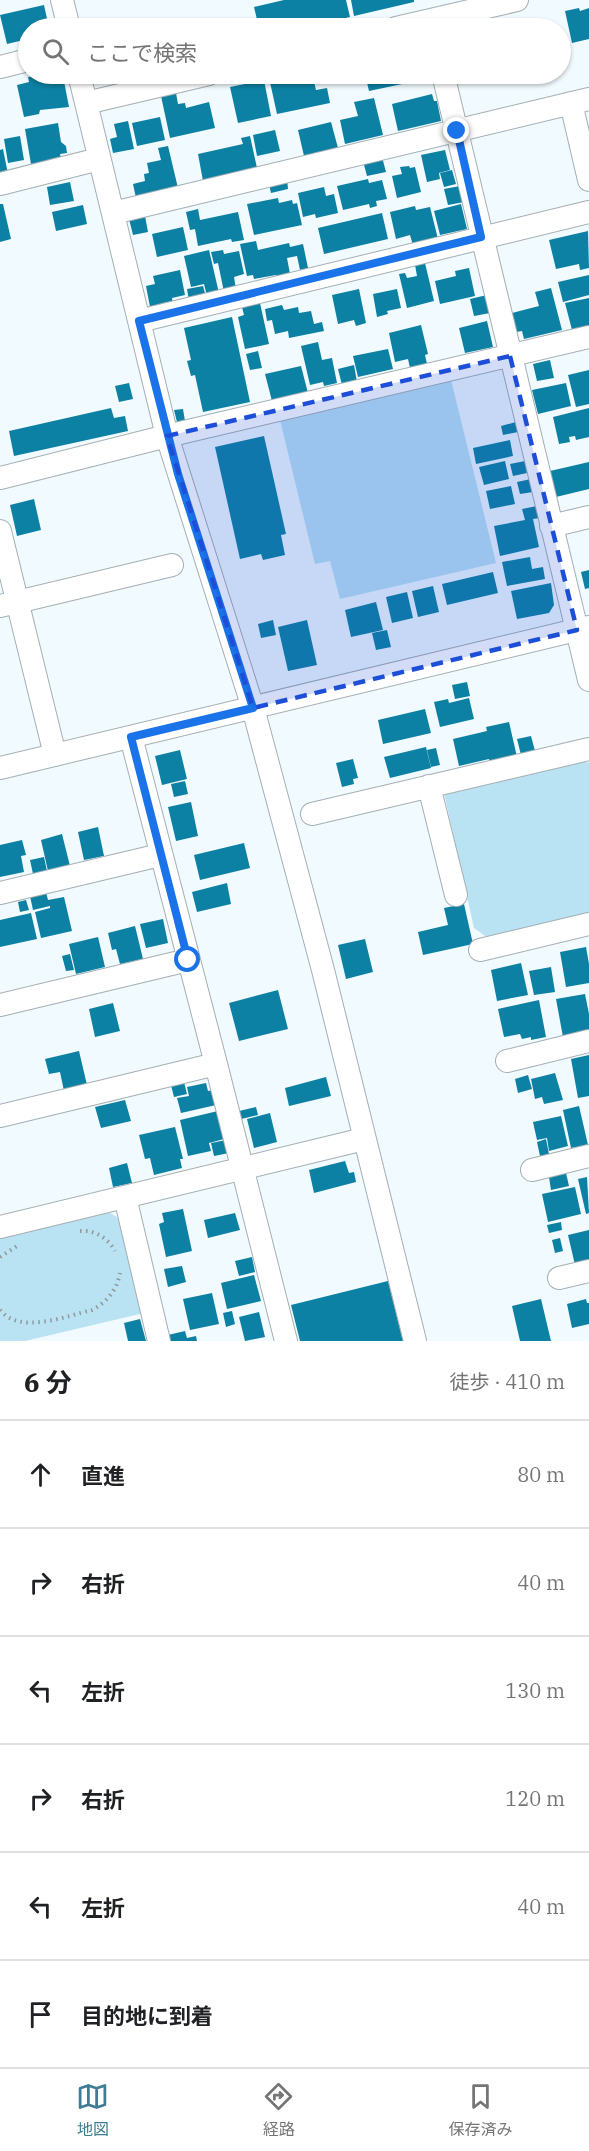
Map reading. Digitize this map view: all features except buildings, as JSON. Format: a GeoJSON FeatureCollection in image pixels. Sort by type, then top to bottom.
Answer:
{"type":"FeatureCollection","features":[{"type":"Feature","properties":{"kind":"street"},"geometry":{"type":"LineString","coordinates":[[62,0],[66,18]]}},
{"type":"Feature","properties":{"kind":"street"},"geometry":{"type":"LineString","coordinates":[[429,16],[517,0]]}},
{"type":"Feature","properties":{"kind":"street"},"geometry":{"type":"LineString","coordinates":[[0,67],[18,62]]}},
{"type":"Feature","properties":{"kind":"street"},"geometry":{"type":"LineString","coordinates":[[81,84],[166,436],[253,708],[323,970],[415,1341]]}},
{"type":"Feature","properties":{"kind":"street"},"geometry":{"type":"LineString","coordinates":[[86,103],[167,84]]}},
{"type":"Feature","properties":{"kind":"street"},"geometry":{"type":"LineString","coordinates":[[445,84],[551,526],[583,629],[589,681]]}},
{"type":"Feature","properties":{"kind":"street"},"geometry":{"type":"LineString","coordinates":[[113,213],[580,101],[589,180]]}},
{"type":"Feature","properties":{"kind":"street"},"geometry":{"type":"LineString","coordinates":[[0,184],[99,159]]}},
{"type":"Feature","properties":{"kind":"street"},"geometry":{"type":"LineString","coordinates":[[139,321],[589,212]]}},
{"type":"Feature","properties":{"kind":"street"},"geometry":{"type":"LineString","coordinates":[[0,478],[166,436],[589,337]]}},
{"type":"Feature","properties":{"kind":"street"},"geometry":{"type":"LineString","coordinates":[[551,526],[589,517]]}},
{"type":"Feature","properties":{"kind":"street"},"geometry":{"type":"LineString","coordinates":[[0,531],[9,604],[55,754]]}},
{"type":"Feature","properties":{"kind":"street"},"geometry":{"type":"LineString","coordinates":[[9,604],[172,565]]}},
{"type":"Feature","properties":{"kind":"street"},"geometry":{"type":"LineString","coordinates":[[0,768],[583,629]]}},
{"type":"Feature","properties":{"kind":"street"},"geometry":{"type":"LineString","coordinates":[[131,737],[286,1341]]}},
{"type":"Feature","properties":{"kind":"street"},"geometry":{"type":"LineString","coordinates":[[312,814],[589,749]]}},
{"type":"Feature","properties":{"kind":"street"},"geometry":{"type":"LineString","coordinates":[[429,786],[456,895]]}},
{"type":"Feature","properties":{"kind":"street"},"geometry":{"type":"LineString","coordinates":[[0,893],[160,855]]}},
{"type":"Feature","properties":{"kind":"street"},"geometry":{"type":"LineString","coordinates":[[480,950],[589,924]]}},
{"type":"Feature","properties":{"kind":"street"},"geometry":{"type":"LineString","coordinates":[[0,1005],[188,960]]}},
{"type":"Feature","properties":{"kind":"street"},"geometry":{"type":"LineString","coordinates":[[507,1061],[589,1041]]}},
{"type":"Feature","properties":{"kind":"street"},"geometry":{"type":"LineString","coordinates":[[0,1116],[216,1064]]}},
{"type":"Feature","properties":{"kind":"street"},"geometry":{"type":"LineString","coordinates":[[0,1227],[364,1140]]}},
{"type":"Feature","properties":{"kind":"street"},"geometry":{"type":"LineString","coordinates":[[532,1170],[589,1156]]}},
{"type":"Feature","properties":{"kind":"street"},"geometry":{"type":"LineString","coordinates":[[124,1197],[159,1341]]}},
{"type":"Feature","properties":{"kind":"street"},"geometry":{"type":"LineString","coordinates":[[559,1278],[589,1271]]}},
{"type":"Feature","properties":{"kind":"path"},"geometry":{"type":"LineString","coordinates":[[78,1232],[90,1231],[102,1237],[112,1245],[118,1257]]}},
{"type":"Feature","properties":{"kind":"path"},"geometry":{"type":"LineString","coordinates":[[0,1257],[20,1245]]}},
{"type":"Feature","properties":{"kind":"path"},"geometry":{"type":"LineString","coordinates":[[0,1310],[16,1322],[33,1323],[92,1310],[105,1301],[114,1290],[120,1268]]}},
{"type":"Feature","properties":{"kind":"highlighted area"},"geometry":{"type":"Polygon","coordinates":[[[510,356],[577,630],[253,708],[167,436],[510,356]]]}},
{"type":"Feature","properties":{"kind":"shaded area"},"geometry":{"type":"Polygon","coordinates":[[[451,380],[496,563],[340,599],[330,561],[315,564],[280,420],[451,380]]]}},
{"type":"Feature","properties":{"kind":"shaded area"},"geometry":{"type":"Polygon","coordinates":[[[570,763],[589,763],[589,913],[488,938],[474,928],[444,793],[570,763]]]}},
{"type":"Feature","properties":{"kind":"shaded area"},"geometry":{"type":"Polygon","coordinates":[[[106,1210],[121,1220],[144,1313],[25,1341],[0,1341],[0,1236],[106,1210]]]}},
{"type":"Feature","properties":{"kind":"route"},"geometry":{"type":"LineString","coordinates":[[188,960],[131,737],[253,708],[166,436],[139,321],[481,237],[457,131]]}}]}
